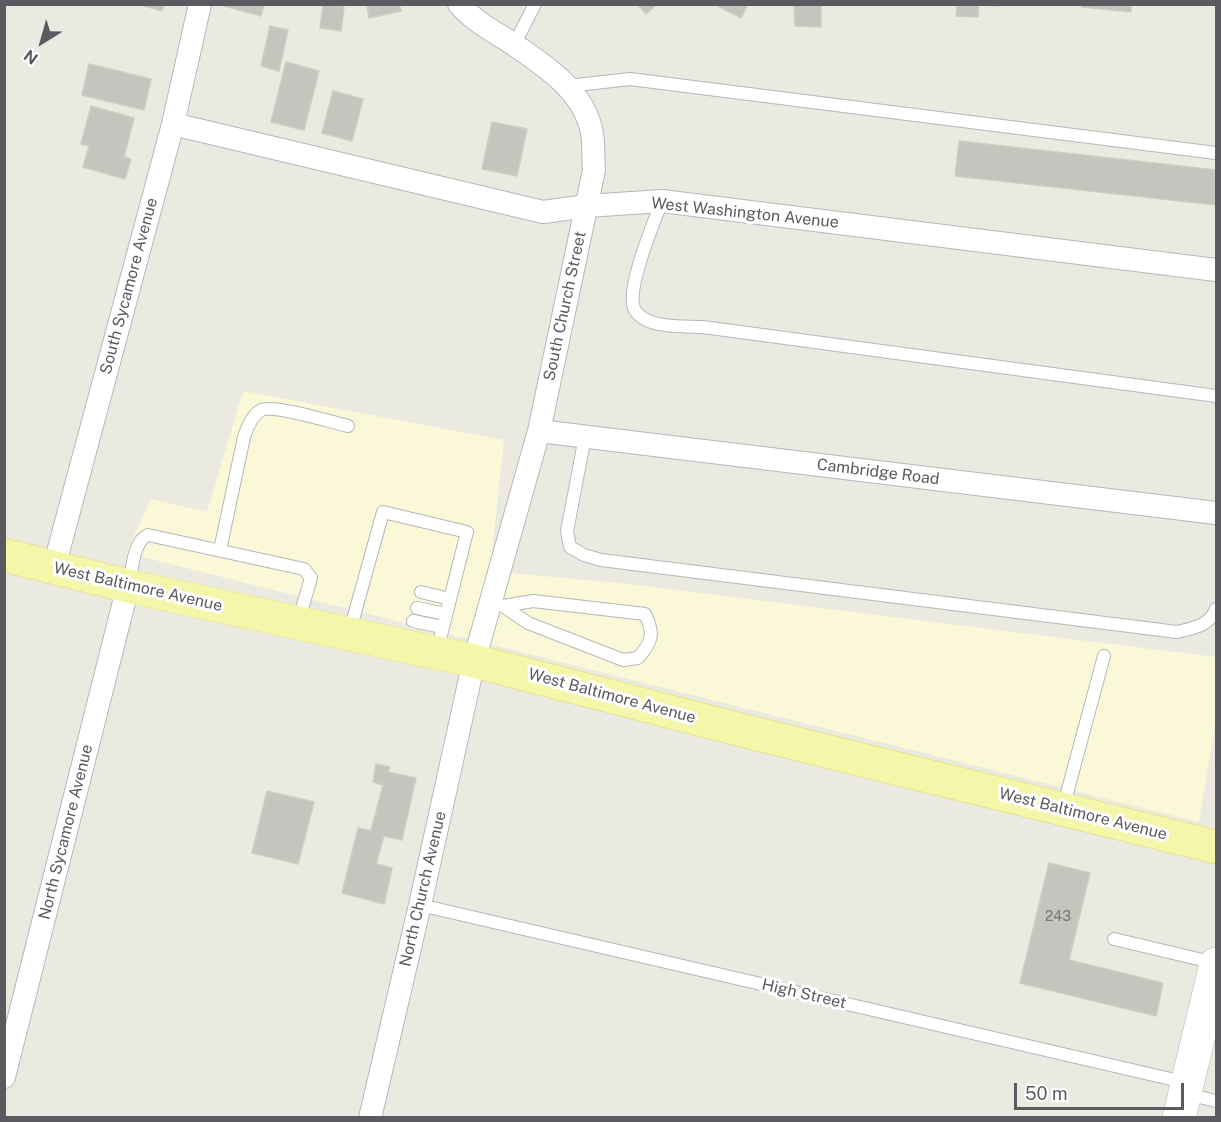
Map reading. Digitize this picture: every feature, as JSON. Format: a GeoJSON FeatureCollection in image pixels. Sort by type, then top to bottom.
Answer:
{"type":"FeatureCollection","features":[{"type":"Feature","properties":{"kind":"main road","name":"West Baltimore Avenue"},"geometry":{"type":"LineString","coordinates":[[4,555],[128,586],[298,623],[358,618],[439,640],[474,661],[749,732],[1216,847]]}},
{"type":"Feature","properties":{"kind":"main road"},"geometry":{"type":"LineString","coordinates":[[1192,1099],[1215,976]]}},
{"type":"Feature","properties":{"kind":"street","name":"South Sycamore Avenue"},"geometry":{"type":"LineString","coordinates":[[54,567],[173,124],[200,4]]}},
{"type":"Feature","properties":{"kind":"street","name":"South Church Street"},"geometry":{"type":"LineString","coordinates":[[459,4],[471,18],[514,45],[568,86],[587,117],[592,134],[594,171],[538,431],[496,605],[474,661]]}},
{"type":"Feature","properties":{"kind":"street","name":"West Washington Avenue"},"geometry":{"type":"LineString","coordinates":[[173,124],[543,212],[587,206],[662,201],[1216,270]]}},
{"type":"Feature","properties":{"kind":"street","name":"Cambridge Road"},"geometry":{"type":"LineString","coordinates":[[538,431],[1216,513]]}},
{"type":"Feature","properties":{"kind":"street","name":"North Sycamore Avenue"},"geometry":{"type":"LineString","coordinates":[[4,1077],[128,586]]}},
{"type":"Feature","properties":{"kind":"street","name":"North Church Avenue"},"geometry":{"type":"LineString","coordinates":[[370,1118],[474,661]]}},
{"type":"Feature","properties":{"kind":"lane"},"geometry":{"type":"LineString","coordinates":[[514,45],[535,4]]}},
{"type":"Feature","properties":{"kind":"lane"},"geometry":{"type":"LineString","coordinates":[[568,86],[630,79],[1216,153]]}},
{"type":"Feature","properties":{"kind":"lane"},"geometry":{"type":"LineString","coordinates":[[662,201],[639,264],[633,296],[634,308],[640,317],[650,322],[1216,396]]}},
{"type":"Feature","properties":{"kind":"lane"},"geometry":{"type":"LineString","coordinates":[[220,550],[244,437],[250,423],[261,410],[273,408],[348,426]]}},
{"type":"Feature","properties":{"kind":"lane"},"geometry":{"type":"LineString","coordinates":[[585,436],[567,531],[570,547],[584,555],[601,560],[1176,632],[1200,627],[1213,617],[1216,609]]}},
{"type":"Feature","properties":{"kind":"lane"},"geometry":{"type":"LineString","coordinates":[[358,618],[370,580],[383,512],[467,532],[439,640],[414,621]]}},
{"type":"Feature","properties":{"kind":"lane"},"geometry":{"type":"LineString","coordinates":[[128,586],[139,543],[143,537],[148,535],[220,550],[304,569],[311,578],[298,623]]}},
{"type":"Feature","properties":{"kind":"lane"},"geometry":{"type":"LineString","coordinates":[[421,592],[450,599]]}},
{"type":"Feature","properties":{"kind":"lane"},"geometry":{"type":"LineString","coordinates":[[533,601],[645,614],[652,628],[648,646],[638,658],[622,660],[528,622],[496,605],[533,601]]}},
{"type":"Feature","properties":{"kind":"lane"},"geometry":{"type":"LineString","coordinates":[[417,608],[446,614]]}},
{"type":"Feature","properties":{"kind":"lane"},"geometry":{"type":"LineString","coordinates":[[1063,809],[1104,657]]}},
{"type":"Feature","properties":{"kind":"lane","name":"High Street"},"geometry":{"type":"LineString","coordinates":[[420,905],[1192,1099]]}},
{"type":"Feature","properties":{"kind":"lane"},"geometry":{"type":"LineString","coordinates":[[1114,939],[1215,976]]}},
{"type":"Feature","properties":{"kind":"shaded area"},"geometry":{"type":"Polygon","coordinates":[[[243,391],[504,440],[490,571],[628,584],[1216,657],[1216,720],[1199,822],[126,553],[151,499],[207,512],[243,391]]]}},
{"type":"Feature","properties":{"kind":"building"},"geometry":{"type":"Polygon","coordinates":[[[138,4],[164,4],[162,11],[138,4]]]}},
{"type":"Feature","properties":{"kind":"building"},"geometry":{"type":"Polygon","coordinates":[[[217,4],[264,4],[261,16],[217,4]]]}},
{"type":"Feature","properties":{"kind":"building"},"geometry":{"type":"Polygon","coordinates":[[[367,4],[399,4],[401,11],[369,18],[367,4]]]}},
{"type":"Feature","properties":{"kind":"building"},"geometry":{"type":"Polygon","coordinates":[[[637,4],[657,4],[646,14],[637,4]]]}},
{"type":"Feature","properties":{"kind":"building"},"geometry":{"type":"Polygon","coordinates":[[[714,4],[748,4],[741,18],[714,4]]]}},
{"type":"Feature","properties":{"kind":"building"},"geometry":{"type":"Polygon","coordinates":[[[794,4],[821,4],[821,27],[795,26],[794,4]]]}},
{"type":"Feature","properties":{"kind":"building"},"geometry":{"type":"Polygon","coordinates":[[[957,4],[997,4],[997,6],[979,5],[978,17],[956,16],[957,4]]]}},
{"type":"Feature","properties":{"kind":"building"},"geometry":{"type":"Polygon","coordinates":[[[1083,4],[1131,4],[1131,12],[1082,7],[1083,4]]]}},
{"type":"Feature","properties":{"kind":"building"},"geometry":{"type":"Polygon","coordinates":[[[323,5],[344,7],[341,31],[320,28],[323,5]]]}},
{"type":"Feature","properties":{"kind":"building"},"geometry":{"type":"Polygon","coordinates":[[[270,26],[288,30],[279,71],[261,66],[270,26]]]}},
{"type":"Feature","properties":{"kind":"building"},"geometry":{"type":"Polygon","coordinates":[[[286,62],[319,71],[304,130],[271,122],[286,62]]]}},
{"type":"Feature","properties":{"kind":"building"},"geometry":{"type":"Polygon","coordinates":[[[89,64],[151,79],[144,110],[82,95],[89,64]]]}},
{"type":"Feature","properties":{"kind":"building"},"geometry":{"type":"Polygon","coordinates":[[[333,91],[363,99],[352,141],[322,133],[333,91]]]}},
{"type":"Feature","properties":{"kind":"building"},"geometry":{"type":"Polygon","coordinates":[[[91,106],[134,118],[124,157],[131,159],[125,179],[83,167],[89,146],[81,144],[91,106]]]}},
{"type":"Feature","properties":{"kind":"building"},"geometry":{"type":"Polygon","coordinates":[[[492,122],[527,129],[517,176],[482,169],[492,122]]]}},
{"type":"Feature","properties":{"kind":"building"},"geometry":{"type":"Polygon","coordinates":[[[959,141],[1216,170],[1216,205],[955,176],[959,141]]]}},
{"type":"Feature","properties":{"kind":"building"},"geometry":{"type":"Polygon","coordinates":[[[376,764],[390,767],[388,772],[416,778],[402,840],[384,836],[376,864],[392,868],[384,904],[342,893],[358,828],[371,831],[383,785],[373,782],[376,764]]]}},
{"type":"Feature","properties":{"kind":"building"},"geometry":{"type":"Polygon","coordinates":[[[267,791],[314,802],[298,864],[252,853],[267,791]]]}},
{"type":"Feature","properties":{"kind":"building"},"geometry":{"type":"Polygon","coordinates":[[[1049,863],[1090,873],[1069,960],[1163,983],[1156,1016],[1020,983],[1049,863]]]}}]}
